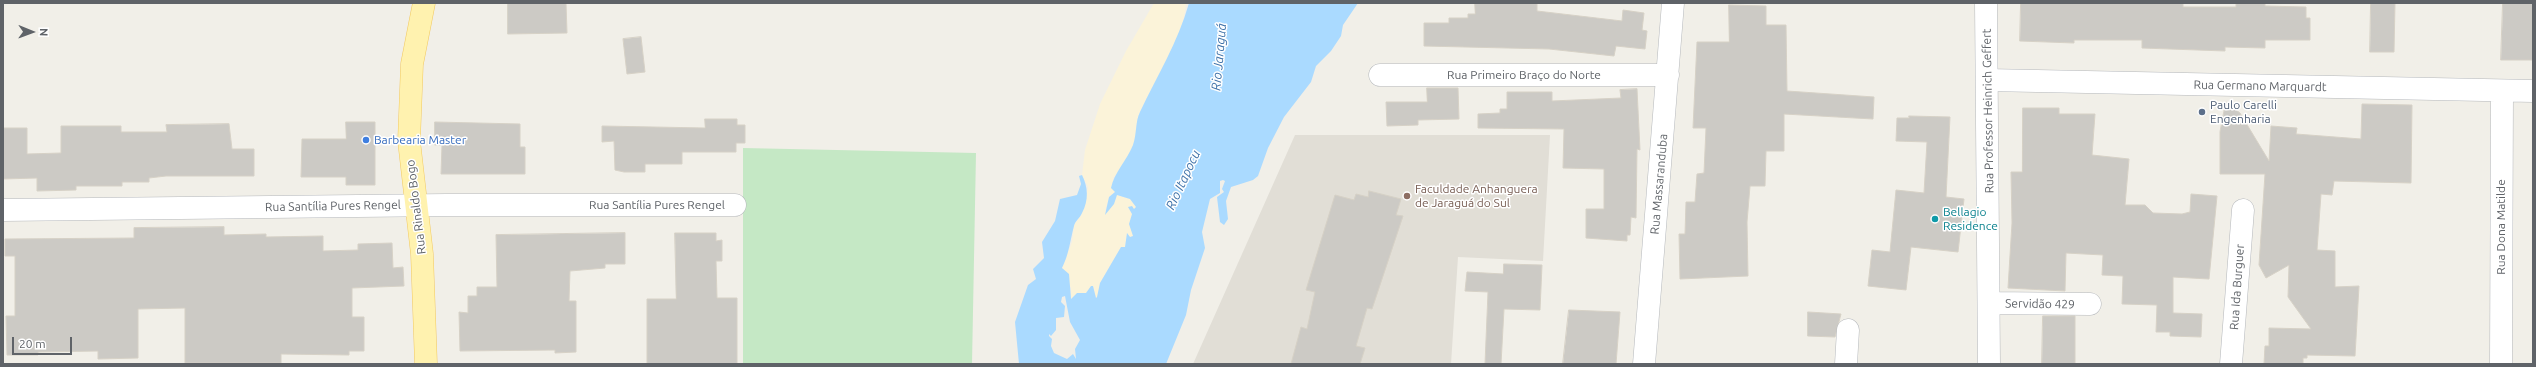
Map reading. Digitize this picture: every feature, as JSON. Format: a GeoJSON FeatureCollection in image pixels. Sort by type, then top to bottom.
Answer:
{"type":"FeatureCollection","features":[{"type":"Feature","properties":{"kind":"main road","name":"Rua Rinaldo Bogo"},"geometry":{"type":"LineString","coordinates":[[424,3],[410,89],[408,142],[422,254],[426,364]]}},
{"type":"Feature","properties":{"kind":"street","name":"Rua Massaranduba"},"geometry":{"type":"LineString","coordinates":[[1644,364],[1673,3]]}},
{"type":"Feature","properties":{"kind":"street","name":"Rua Professor Heinrich Geffert"},"geometry":{"type":"LineString","coordinates":[[1986,3],[1988,80],[1989,364]]}},
{"type":"Feature","properties":{"kind":"street","name":"Rua Primeiro Braço do Norte"},"geometry":{"type":"LineString","coordinates":[[1380,76],[1668,75]]}},
{"type":"Feature","properties":{"kind":"street","name":"Rua Germano Marquardt"},"geometry":{"type":"LineString","coordinates":[[1988,80],[2533,91]]}},
{"type":"Feature","properties":{"kind":"street","name":"Rua Dona Matilde"},"geometry":{"type":"LineString","coordinates":[[2501,364],[2502,91]]}},
{"type":"Feature","properties":{"kind":"street","name":"Rua Santília Pures Rengel"},"geometry":{"type":"LineString","coordinates":[[3,210],[416,205],[735,205]]}},
{"type":"Feature","properties":{"kind":"street","name":"Rua Ida Burguer"},"geometry":{"type":"LineString","coordinates":[[2231,364],[2243,210]]}},
{"type":"Feature","properties":{"kind":"street","name":"Servidão 429"},"geometry":{"type":"LineString","coordinates":[[1989,303],[2090,304]]}},
{"type":"Feature","properties":{"kind":"street"},"geometry":{"type":"LineString","coordinates":[[1846,364],[1848,330]]}},
{"type":"Feature","properties":{"kind":"shaded area","name":"Faculdade Anhanguera de Jaraguá do Sul"},"geometry":{"type":"Polygon","coordinates":[[[1295,135],[1550,135],[1543,261],[1458,257],[1451,364],[1193,364],[1295,135]]]}},
{"type":"Feature","properties":{"kind":"green space"},"geometry":{"type":"Polygon","coordinates":[[[743,148],[976,153],[972,364],[743,364],[743,148]]]}},
{"type":"Feature","properties":{"kind":"sand"},"geometry":{"type":"Polygon","coordinates":[[[1154,3],[1186,3],[1180,32],[1139,115],[1133,147],[1124,164],[1113,178],[1115,192],[1109,197],[1105,212],[1117,195],[1130,199],[1136,207],[1134,209],[1128,207],[1132,214],[1133,236],[1130,237],[1127,233],[1125,247],[1121,247],[1100,283],[1098,297],[1096,298],[1093,286],[1086,293],[1071,299],[1071,288],[1062,268],[1072,242],[1074,225],[1082,214],[1088,187],[1082,175],[1085,150],[1100,104],[1126,51],[1154,3]]]}},
{"type":"Feature","properties":{"kind":"water"},"geometry":{"type":"Polygon","coordinates":[[[1189,3],[1358,3],[1343,25],[1341,36],[1331,51],[1316,66],[1311,82],[1284,117],[1268,148],[1258,176],[1253,180],[1231,187],[1226,201],[1228,219],[1224,225],[1220,222],[1217,197],[1224,192],[1222,189],[1225,181],[1220,181],[1220,193],[1210,199],[1202,232],[1205,248],[1191,290],[1186,315],[1166,364],[1019,364],[1015,322],[1028,285],[1036,279],[1033,269],[1044,258],[1042,242],[1055,221],[1060,199],[1077,195],[1081,184],[1079,176],[1082,175],[1086,184],[1087,198],[1081,215],[1075,224],[1068,253],[1062,268],[1069,274],[1071,299],[1077,293],[1086,293],[1091,286],[1093,286],[1096,298],[1097,297],[1100,283],[1121,247],[1125,247],[1127,233],[1130,237],[1133,236],[1129,224],[1132,214],[1128,207],[1132,206],[1134,209],[1136,207],[1130,199],[1117,195],[1114,204],[1105,215],[1109,197],[1115,192],[1111,188],[1115,177],[1133,145],[1137,120],[1140,112],[1173,45],[1189,3]],[[1065,296],[1062,297],[1061,302],[1065,306],[1064,317],[1056,318],[1056,330],[1051,336],[1049,334],[1049,336],[1052,339],[1051,346],[1054,353],[1067,359],[1073,354],[1076,359],[1075,349],[1080,340],[1070,322],[1065,296]]]}},
{"type":"Feature","properties":{"kind":"building"},"geometry":{"type":"Polygon","coordinates":[[[508,3],[566,3],[567,33],[508,34],[508,3]]]}},
{"type":"Feature","properties":{"kind":"building"},"geometry":{"type":"Polygon","coordinates":[[[1475,3],[1537,3],[1537,11],[1622,21],[1623,10],[1644,13],[1642,30],[1647,31],[1645,49],[1616,46],[1614,56],[1549,49],[1424,46],[1424,23],[1449,23],[1449,18],[1468,18],[1468,14],[1475,14],[1475,3]]]}},
{"type":"Feature","properties":{"kind":"building"},"geometry":{"type":"Polygon","coordinates":[[[2021,3],[2183,3],[2183,7],[2236,7],[2236,3],[2265,3],[2265,6],[2306,7],[2306,18],[2310,18],[2310,40],[2265,40],[2265,48],[2225,47],[2225,51],[2142,48],[2142,40],[2074,40],[2074,43],[2020,41],[2021,3]]]}},
{"type":"Feature","properties":{"kind":"building"},"geometry":{"type":"Polygon","coordinates":[[[2371,3],[2395,3],[2394,52],[2370,52],[2371,3]]]}},
{"type":"Feature","properties":{"kind":"building"},"geometry":{"type":"Polygon","coordinates":[[[2503,3],[2533,3],[2533,60],[2501,60],[2503,3]]]}},
{"type":"Feature","properties":{"kind":"building"},"geometry":{"type":"Polygon","coordinates":[[[1729,5],[1766,6],[1766,25],[1786,25],[1787,91],[1874,97],[1873,119],[1784,114],[1784,151],[1766,151],[1765,186],[1750,186],[1747,222],[1748,276],[1680,279],[1679,234],[1685,234],[1686,202],[1695,202],[1697,174],[1704,173],[1706,128],[1693,128],[1697,42],[1729,42],[1729,5]]]}},
{"type":"Feature","properties":{"kind":"building"},"geometry":{"type":"Polygon","coordinates":[[[641,37],[645,72],[627,74],[623,39],[641,37]]]}},
{"type":"Feature","properties":{"kind":"building"},"geometry":{"type":"Polygon","coordinates":[[[1427,88],[1458,88],[1459,119],[1418,120],[1418,125],[1387,126],[1386,102],[1427,102],[1427,88]]]}},
{"type":"Feature","properties":{"kind":"building"},"geometry":{"type":"Polygon","coordinates":[[[1637,89],[1640,150],[1637,149],[1636,218],[1631,217],[1630,235],[1627,235],[1627,241],[1586,238],[1586,209],[1604,209],[1604,169],[1563,168],[1564,129],[1478,128],[1478,114],[1500,113],[1500,109],[1507,109],[1507,92],[1552,92],[1552,101],[1621,98],[1620,90],[1637,89]]]}},
{"type":"Feature","properties":{"kind":"building"},"geometry":{"type":"Polygon","coordinates":[[[2226,102],[2240,113],[2269,161],[2271,126],[2297,128],[2296,134],[2361,139],[2362,104],[2412,105],[2411,183],[2334,181],[2332,195],[2321,194],[2317,250],[2335,251],[2335,287],[2359,286],[2355,356],[2307,355],[2307,358],[2303,358],[2303,364],[2264,364],[2265,346],[2269,346],[2269,328],[2311,329],[2288,297],[2289,265],[2266,278],[2259,265],[2265,174],[2220,174],[2220,132],[2226,102]]]}},
{"type":"Feature","properties":{"kind":"building"},"geometry":{"type":"Polygon","coordinates":[[[2023,108],[2059,108],[2059,114],[2095,114],[2092,155],[2129,159],[2125,205],[2145,205],[2153,213],[2182,214],[2190,212],[2191,194],[2217,196],[2209,279],[2173,277],[2173,313],[2202,314],[2201,337],[2170,336],[2170,332],[2156,332],[2157,305],[2122,304],[2123,276],[2102,275],[2103,255],[2066,253],[2065,291],[2008,288],[2012,223],[2011,172],[2022,172],[2023,108]]]}},
{"type":"Feature","properties":{"kind":"building"},"geometry":{"type":"Polygon","coordinates":[[[1909,116],[1950,117],[1946,197],[1964,199],[1958,252],[1911,247],[1906,290],[1868,286],[1872,250],[1890,252],[1896,190],[1924,193],[1927,142],[1896,141],[1897,118],[1909,118],[1909,116]]]}},
{"type":"Feature","properties":{"kind":"building"},"geometry":{"type":"Polygon","coordinates":[[[705,119],[737,119],[737,125],[745,125],[745,143],[736,143],[736,152],[682,152],[682,164],[645,164],[645,172],[624,172],[615,170],[614,141],[602,142],[602,126],[705,128],[705,119]]]}},
{"type":"Feature","properties":{"kind":"building"},"geometry":{"type":"Polygon","coordinates":[[[346,122],[375,122],[375,185],[346,185],[346,177],[301,177],[302,139],[346,139],[346,122]]]}},
{"type":"Feature","properties":{"kind":"building"},"geometry":{"type":"Polygon","coordinates":[[[435,122],[520,124],[520,147],[525,147],[525,174],[441,174],[442,145],[435,145],[435,122]]]}},
{"type":"Feature","properties":{"kind":"building"},"geometry":{"type":"Polygon","coordinates":[[[229,124],[232,149],[254,149],[254,176],[166,176],[149,178],[149,182],[122,182],[122,186],[76,186],[76,190],[37,191],[37,178],[3,179],[3,128],[27,128],[27,154],[61,153],[61,126],[121,126],[121,132],[167,132],[166,125],[229,124]]]}},
{"type":"Feature","properties":{"kind":"building"},"geometry":{"type":"Polygon","coordinates":[[[1369,191],[1401,199],[1396,215],[1403,216],[1372,309],[1367,308],[1356,346],[1365,348],[1360,364],[1291,364],[1301,327],[1307,329],[1315,292],[1306,290],[1335,195],[1354,200],[1356,194],[1368,197],[1369,191]]]}},
{"type":"Feature","properties":{"kind":"building"},"geometry":{"type":"Polygon","coordinates":[[[224,227],[224,235],[266,234],[266,237],[323,236],[323,251],[358,250],[358,244],[392,243],[393,268],[403,267],[404,286],[352,288],[352,317],[364,317],[364,351],[349,351],[349,355],[281,354],[281,363],[185,363],[185,308],[138,309],[138,358],[98,359],[98,351],[38,352],[38,355],[7,355],[6,316],[15,316],[15,256],[5,256],[5,239],[134,238],[134,228],[224,227]]]}},
{"type":"Feature","properties":{"kind":"building"},"geometry":{"type":"Polygon","coordinates":[[[625,233],[625,264],[605,264],[605,268],[570,271],[569,301],[576,301],[576,352],[555,353],[555,350],[460,351],[459,312],[468,313],[468,296],[477,296],[477,287],[497,287],[496,235],[625,233]]]}},
{"type":"Feature","properties":{"kind":"building"},"geometry":{"type":"Polygon","coordinates":[[[675,233],[716,233],[716,241],[722,240],[722,261],[716,261],[717,298],[737,298],[737,364],[647,364],[647,299],[676,299],[675,233]]]}},
{"type":"Feature","properties":{"kind":"building"},"geometry":{"type":"Polygon","coordinates":[[[1504,264],[1542,265],[1540,310],[1504,309],[1501,364],[1485,364],[1488,292],[1465,291],[1467,272],[1503,274],[1504,264]]]}},
{"type":"Feature","properties":{"kind":"building"},"geometry":{"type":"Polygon","coordinates":[[[1569,310],[1620,312],[1616,364],[1563,364],[1569,310]]]}},
{"type":"Feature","properties":{"kind":"building"},"geometry":{"type":"Polygon","coordinates":[[[1808,312],[1841,314],[1835,337],[1808,336],[1808,312]]]}},
{"type":"Feature","properties":{"kind":"building"},"geometry":{"type":"Polygon","coordinates":[[[2043,316],[2075,316],[2075,364],[2042,364],[2043,316]]]}},
{"type":"Feature","properties":{"kind":"place","name":"Paulo Carelli Engenharia"},"geometry":{"type":"Point","coordinates":[2202,112]}},
{"type":"Feature","properties":{"kind":"place","name":"Barbearia Master"},"geometry":{"type":"Point","coordinates":[366,140]}},
{"type":"Feature","properties":{"kind":"place","name":"Faculdade Anhanguera de Jaraguá do Sul"},"geometry":{"type":"Point","coordinates":[1407,196]}},
{"type":"Feature","properties":{"kind":"place","name":"Bellagio Residence"},"geometry":{"type":"Point","coordinates":[1935,219]}},
{"type":"Feature","properties":{"kind":"water label","name":"Rio Jaraguá"},"geometry":{"type":"Point","coordinates":[1219,57]}},
{"type":"Feature","properties":{"kind":"water label","name":"Rio Itapocu"},"geometry":{"type":"Point","coordinates":[1183,180]}}]}
